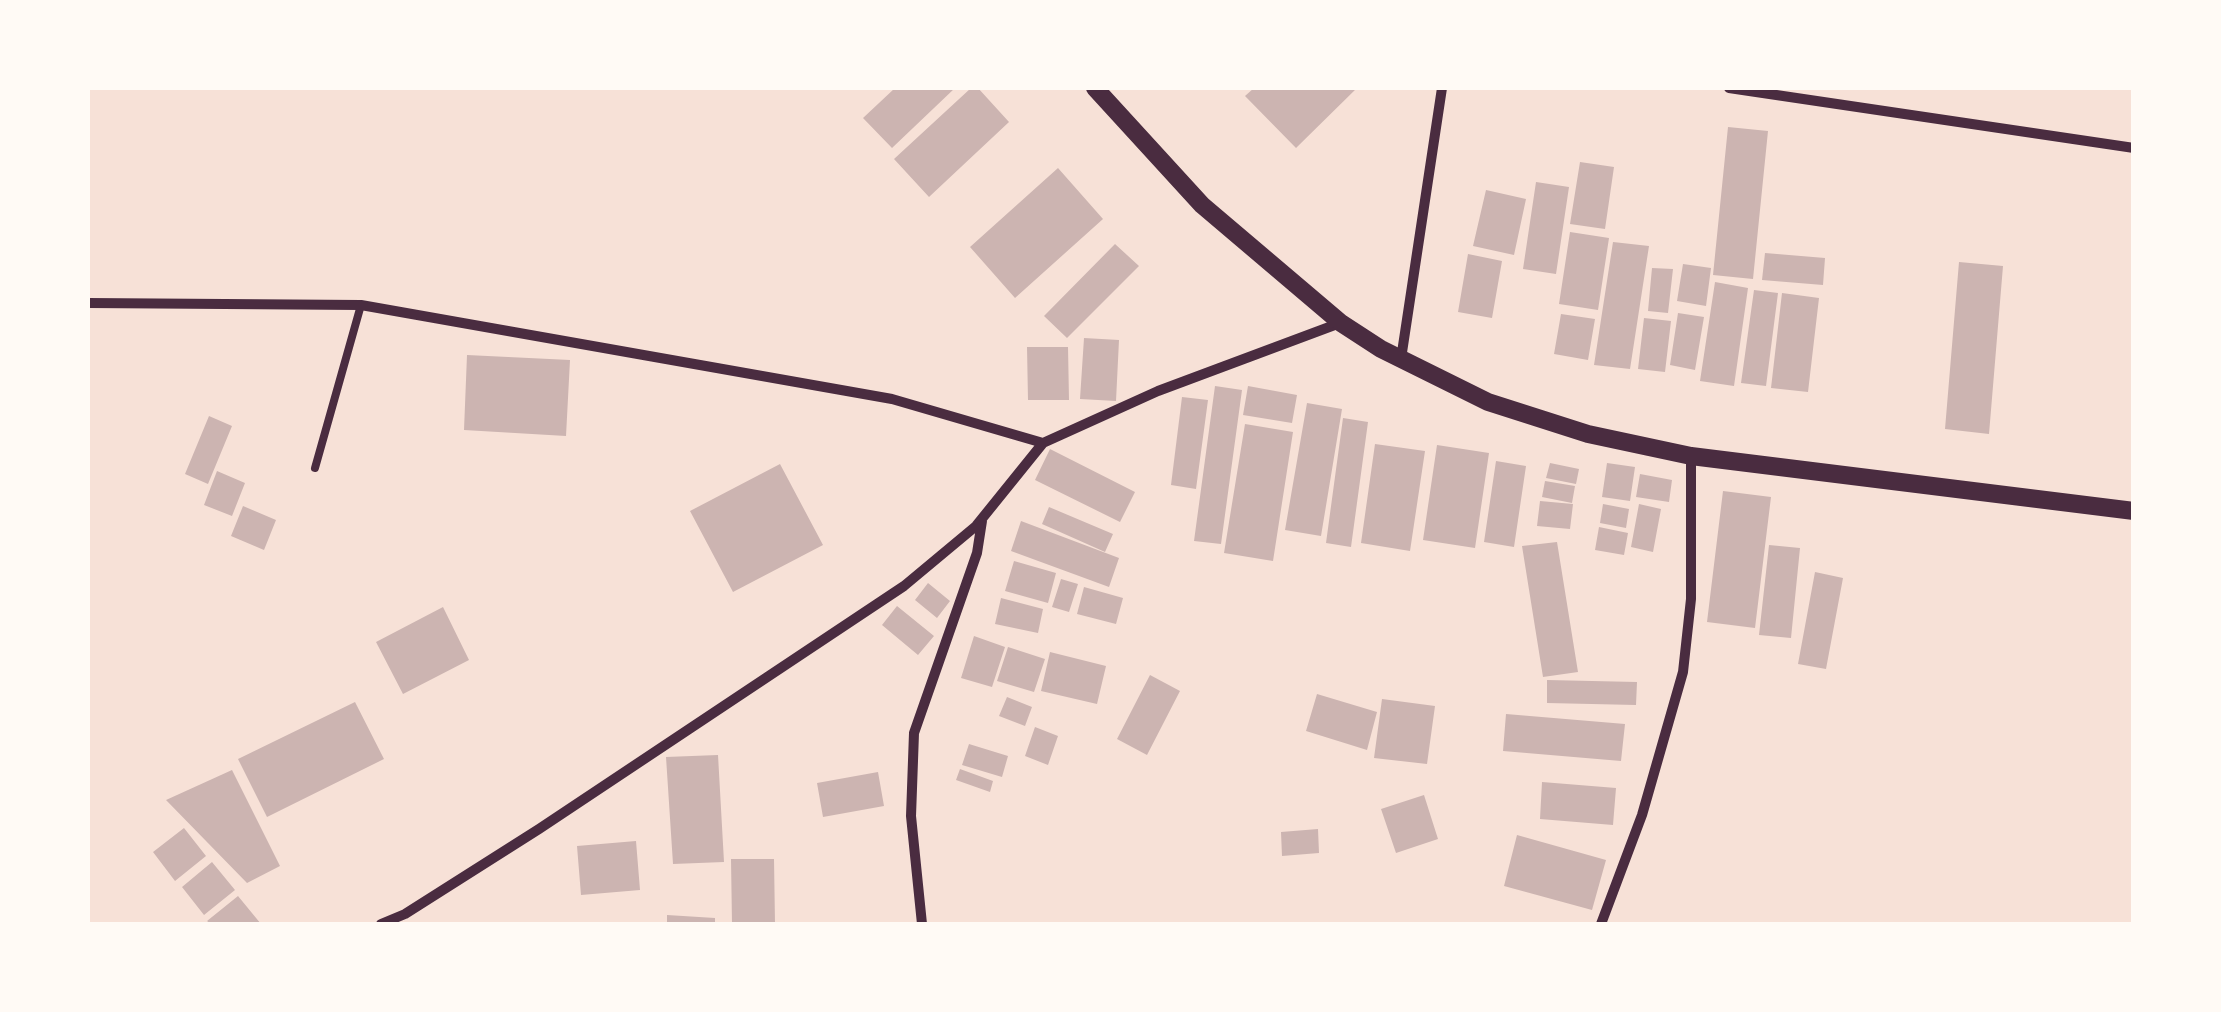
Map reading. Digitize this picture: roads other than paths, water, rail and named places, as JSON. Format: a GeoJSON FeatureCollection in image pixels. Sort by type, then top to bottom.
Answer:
{"type":"FeatureCollection","features":[{"type":"Feature","properties":{"kind":"street"},"geometry":{"type":"LineString","coordinates":[[1095,88],[1202,205],[1341,323],[1401,359],[1488,402],[1588,434],[1691,456],[2134,511]]}},
{"type":"Feature","properties":{"kind":"street"},"geometry":{"type":"LineString","coordinates":[[1401,359],[1442,88]]}},
{"type":"Feature","properties":{"kind":"street"},"geometry":{"type":"LineString","coordinates":[[1729,88],[2134,148]]}},
{"type":"Feature","properties":{"kind":"street"},"geometry":{"type":"LineString","coordinates":[[88,303],[361,305],[892,399],[1042,443]]}},
{"type":"Feature","properties":{"kind":"street"},"geometry":{"type":"LineString","coordinates":[[380,924],[405,914],[539,829],[904,586],[984,516],[1042,443],[1158,391],[1341,323]]}},
{"type":"Feature","properties":{"kind":"street"},"geometry":{"type":"LineString","coordinates":[[1601,924],[1642,816],[1683,672],[1691,599],[1691,456]]}},
{"type":"Feature","properties":{"kind":"street"},"geometry":{"type":"LineString","coordinates":[[922,924],[911,816],[914,733],[976,553],[984,516]]}},
{"type":"Feature","properties":{"kind":"lane"},"geometry":{"type":"LineString","coordinates":[[315,468],[361,305]]}}]}
